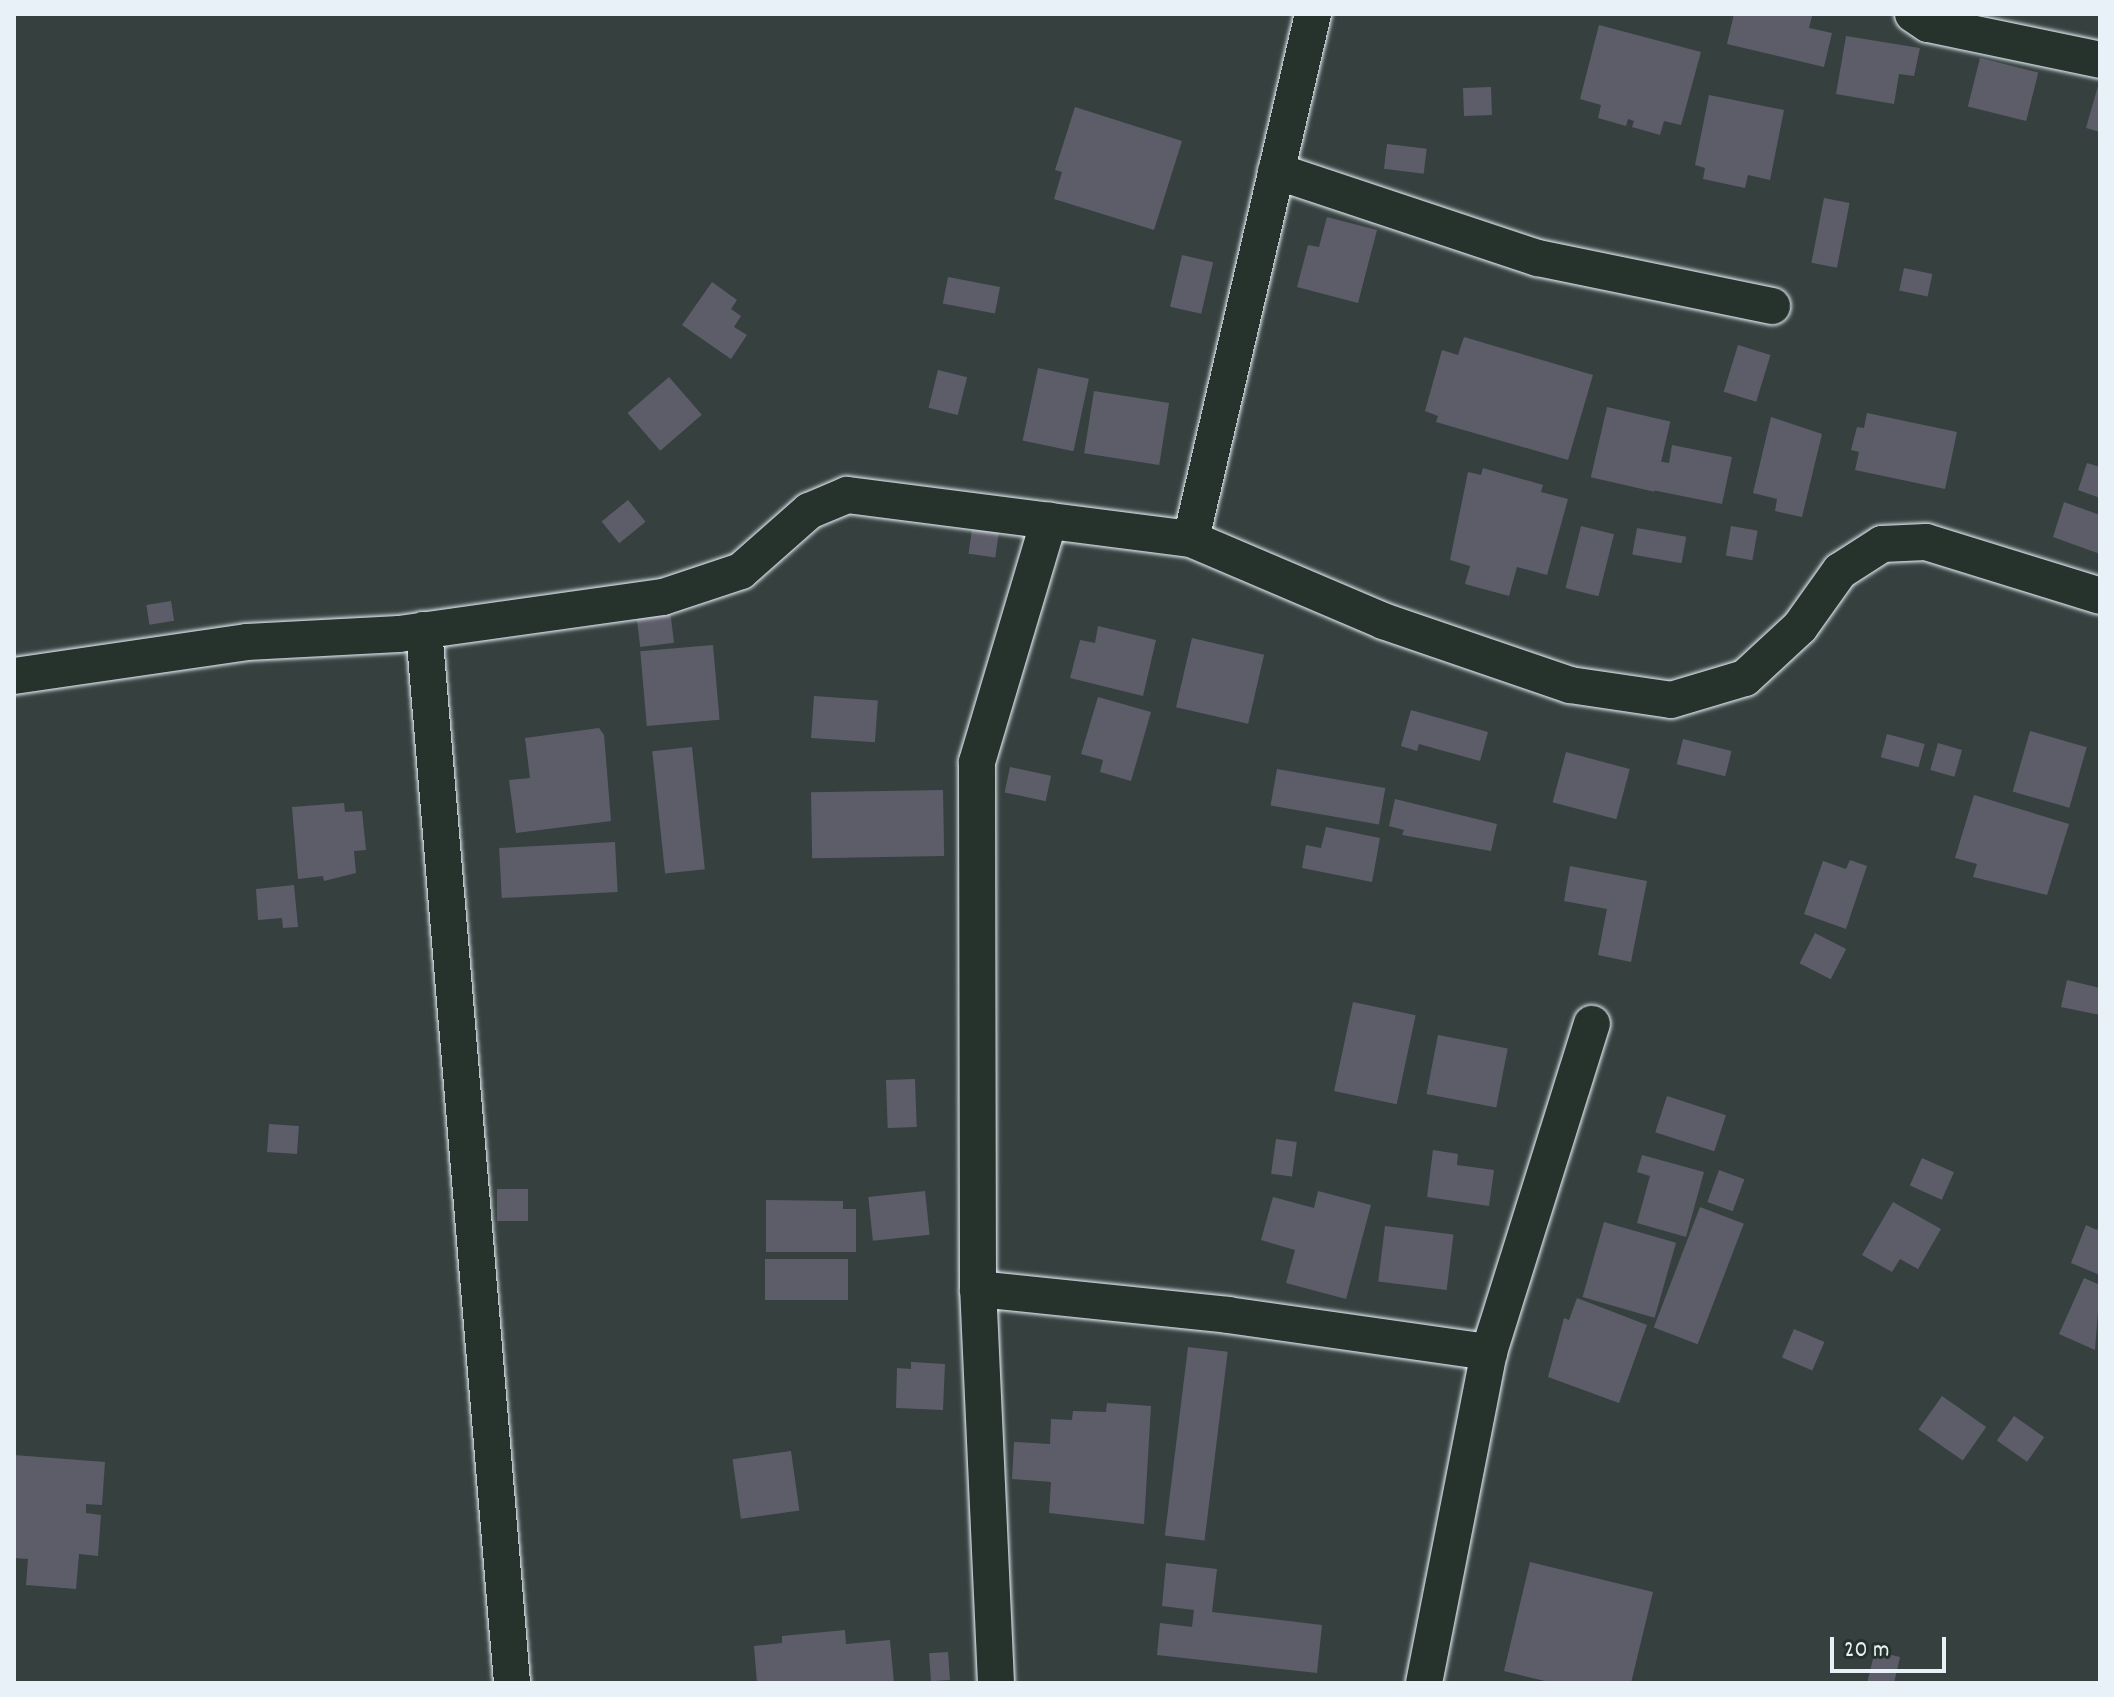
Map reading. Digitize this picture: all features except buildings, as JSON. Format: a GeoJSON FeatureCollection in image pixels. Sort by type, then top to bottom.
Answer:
{"type":"FeatureCollection","features":[{"type":"Feature","properties":{"kind":"street"},"geometry":{"type":"LineString","coordinates":[[1191,539],[1313,14]]}},
{"type":"Feature","properties":{"kind":"street"},"geometry":{"type":"LineString","coordinates":[[1913,14],[1928,24],[2100,60]]}},
{"type":"Feature","properties":{"kind":"street"},"geometry":{"type":"LineString","coordinates":[[1276,171],[1538,258],[1772,306]]}},
{"type":"Feature","properties":{"kind":"street"},"geometry":{"type":"LineString","coordinates":[[14,676],[247,642],[424,630],[663,597],[741,571],[809,511],[847,495],[1191,539],[1383,621],[1570,685],[1671,700],[1745,678],[1800,627],[1840,571],[1882,544],[1926,542],[2100,596]]}},
{"type":"Feature","properties":{"kind":"street"},"geometry":{"type":"LineString","coordinates":[[1006,1680],[978,1289],[977,762],[1049,520]]}},
{"type":"Feature","properties":{"kind":"street"},"geometry":{"type":"LineString","coordinates":[[424,630],[493,1507],[512,1683]]}},
{"type":"Feature","properties":{"kind":"street"},"geometry":{"type":"LineString","coordinates":[[1424,1683],[1489,1352],[1592,1024]]}},
{"type":"Feature","properties":{"kind":"street"},"geometry":{"type":"LineString","coordinates":[[978,1289],[1228,1315],[1489,1352]]}}]}
